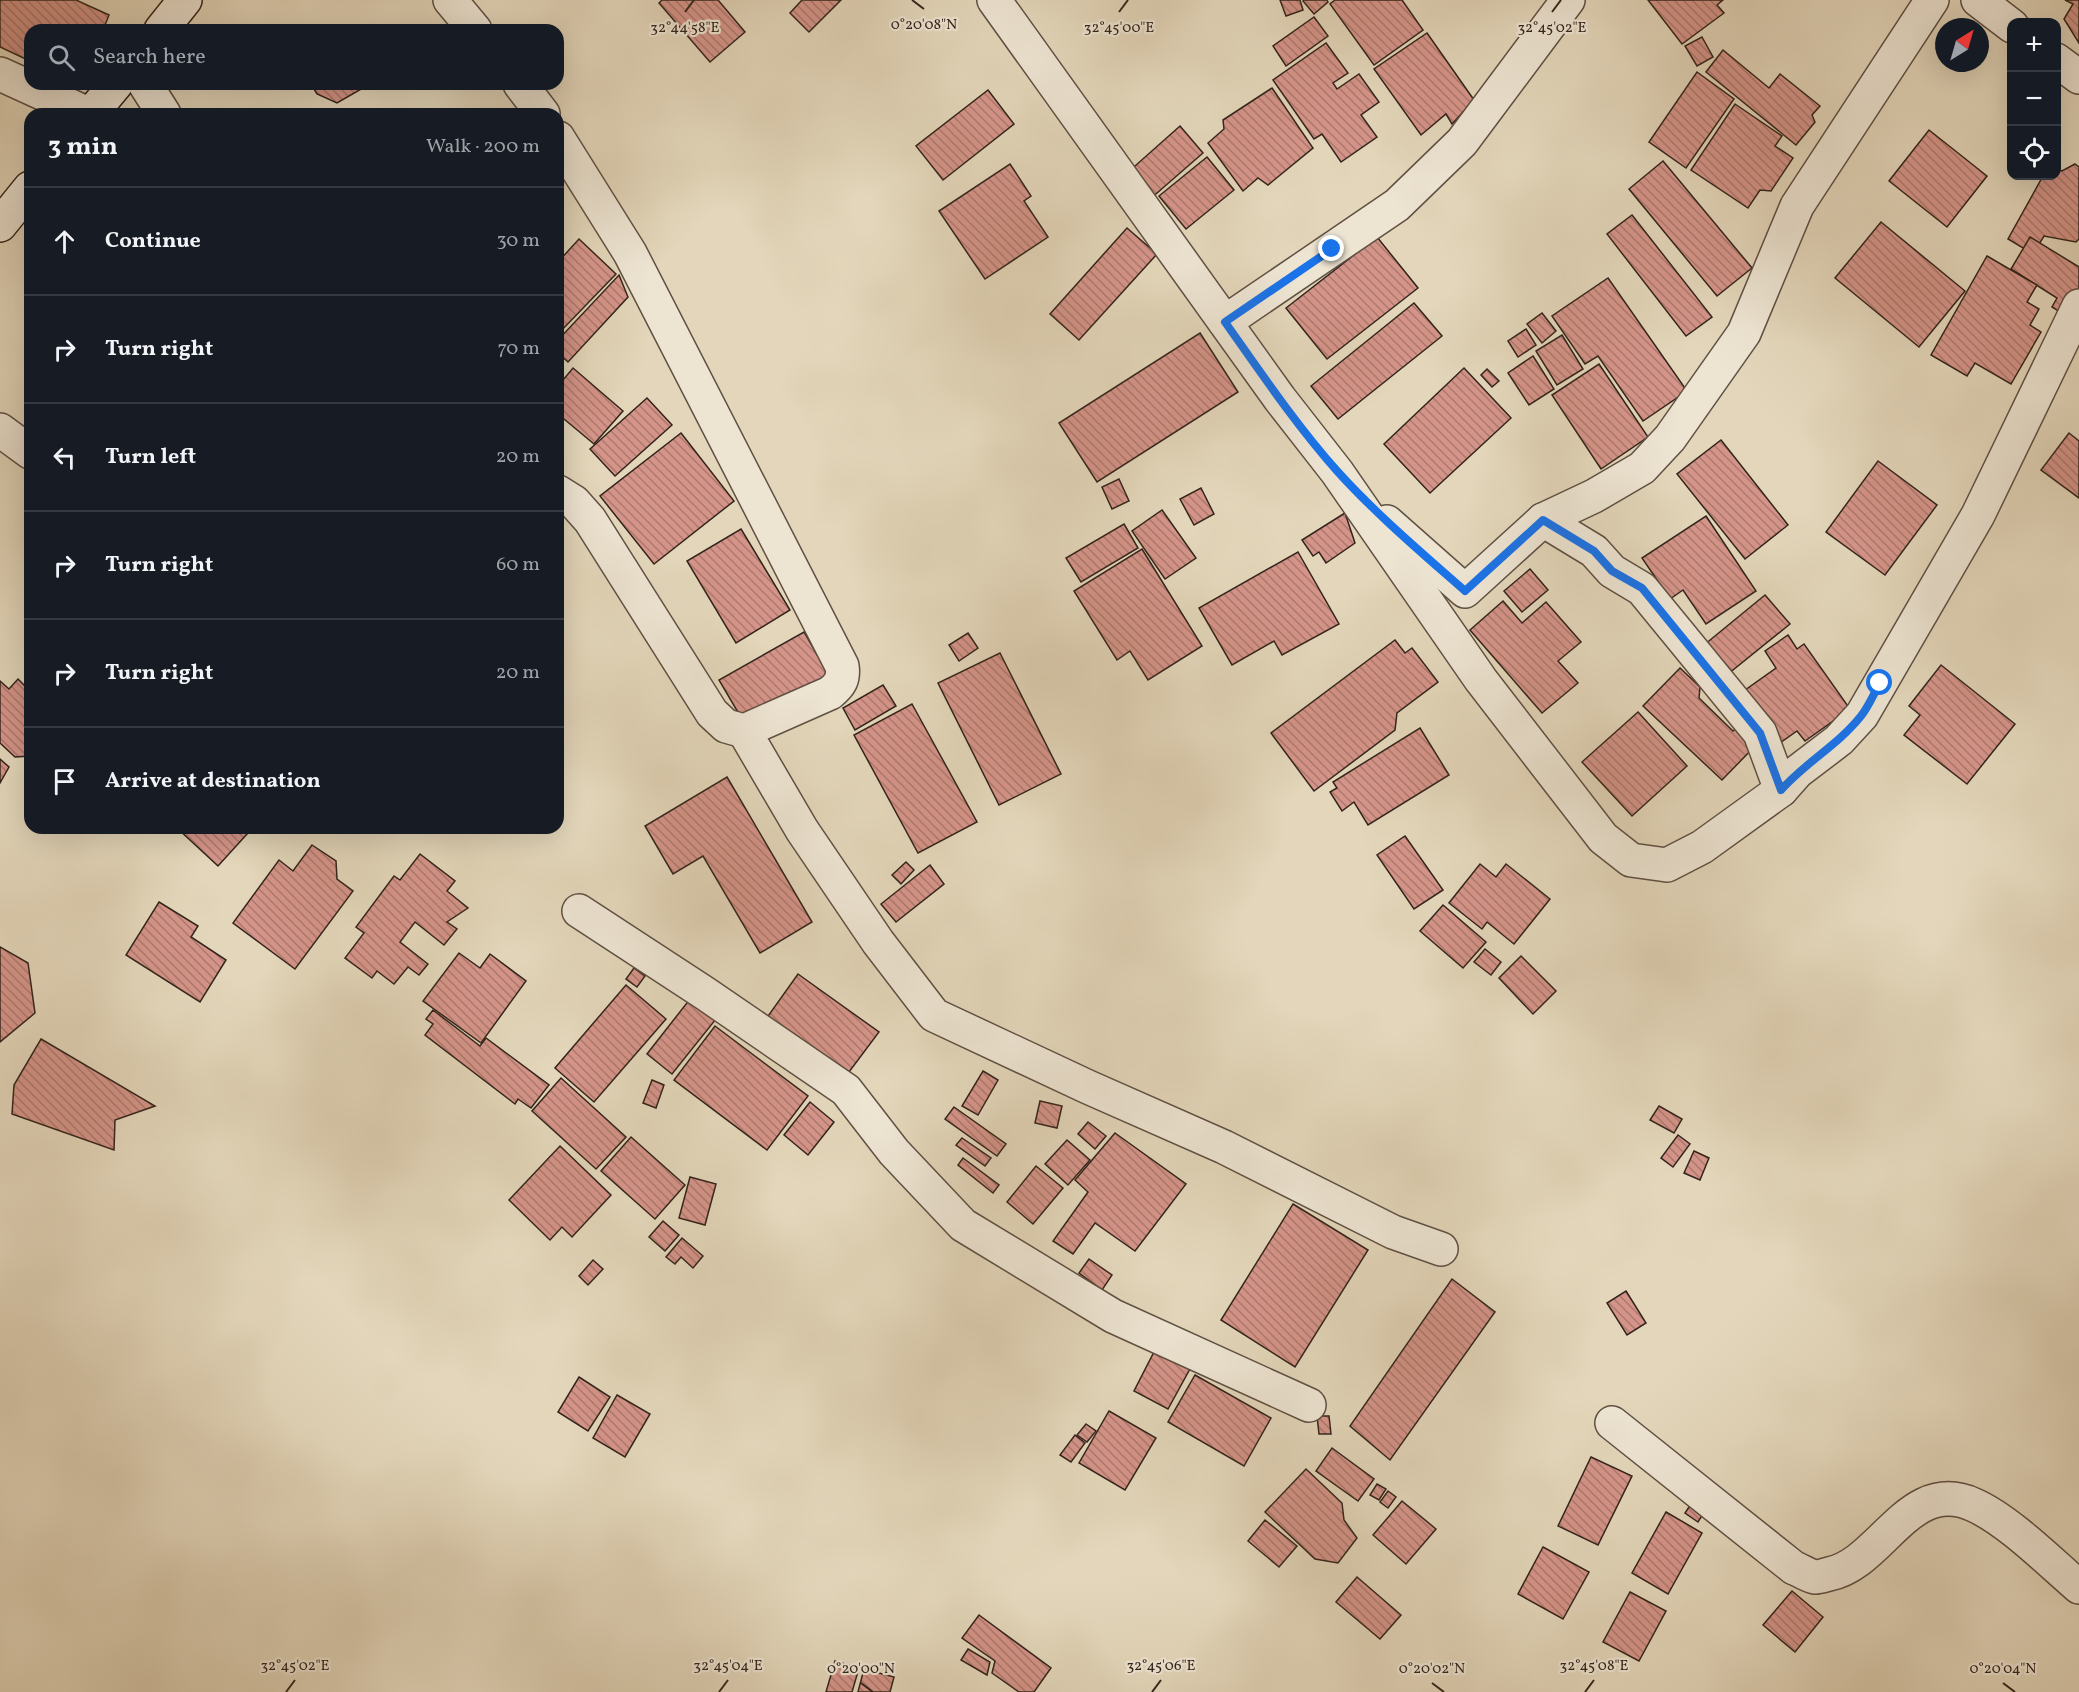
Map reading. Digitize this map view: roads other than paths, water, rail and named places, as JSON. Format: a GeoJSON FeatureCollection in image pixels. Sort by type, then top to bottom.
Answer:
{"type":"FeatureCollection","features":[{"type":"Feature","properties":{"kind":"street"},"geometry":{"type":"LineString","coordinates":[[166,24],[185,0]]}},
{"type":"Feature","properties":{"kind":"street"},"geometry":{"type":"LineString","coordinates":[[450,0],[470,24]]}},
{"type":"Feature","properties":{"kind":"street"},"geometry":{"type":"LineString","coordinates":[[994,0],[1280,399],[1338,472],[1480,680],[1604,838],[1631,860],[1667,866],[1702,847],[1781,790],[1797,772],[1839,740],[1862,715],[1978,515],[2079,306]]}},
{"type":"Feature","properties":{"kind":"street"},"geometry":{"type":"LineString","coordinates":[[1225,322],[1398,205],[1462,142],[1568,0]]}},
{"type":"Feature","properties":{"kind":"street"},"geometry":{"type":"LineString","coordinates":[[1338,472],[1386,522],[1465,591],[1543,520],[1594,496],[1641,468],[1670,438],[1744,333],[1797,206],[1932,0]]}},
{"type":"Feature","properties":{"kind":"street"},"geometry":{"type":"LineString","coordinates":[[1978,0],[2007,22]]}},
{"type":"Feature","properties":{"kind":"street"},"geometry":{"type":"LineString","coordinates":[[2061,64],[2079,77]]}},
{"type":"Feature","properties":{"kind":"street"},"geometry":{"type":"LineString","coordinates":[[0,74],[24,85]]}},
{"type":"Feature","properties":{"kind":"street"},"geometry":{"type":"LineString","coordinates":[[36,90],[76,108]]}},
{"type":"Feature","properties":{"kind":"street"},"geometry":{"type":"LineString","coordinates":[[94,108],[111,90]]}},
{"type":"Feature","properties":{"kind":"street"},"geometry":{"type":"LineString","coordinates":[[149,90],[160,108]]}},
{"type":"Feature","properties":{"kind":"street"},"geometry":{"type":"LineString","coordinates":[[524,90],[538,108]]}},
{"type":"Feature","properties":{"kind":"street"},"geometry":{"type":"LineString","coordinates":[[564,148],[630,253],[842,666],[843,676],[839,686],[830,693],[744,731],[726,726],[712,713],[590,520],[574,502],[564,496]]}},
{"type":"Feature","properties":{"kind":"street"},"geometry":{"type":"LineString","coordinates":[[0,225],[24,195]]}},
{"type":"Feature","properties":{"kind":"street"},"geometry":{"type":"LineString","coordinates":[[0,430],[24,448]]}},
{"type":"Feature","properties":{"kind":"street"},"geometry":{"type":"LineString","coordinates":[[1543,520],[1594,551],[1612,571],[1642,588],[1760,733],[1781,790]]}},
{"type":"Feature","properties":{"kind":"street"},"geometry":{"type":"LineString","coordinates":[[744,731],[802,830],[878,942],[934,1015],[1224,1147],[1393,1232],[1442,1249]]}},
{"type":"Feature","properties":{"kind":"street"},"geometry":{"type":"LineString","coordinates":[[579,911],[846,1090],[894,1152],[963,1225],[1113,1316],[1309,1405]]}},
{"type":"Feature","properties":{"kind":"street"},"geometry":{"type":"LineString","coordinates":[[1612,1423],[1794,1568],[1815,1577],[1833,1574],[1857,1562],[1903,1517],[1934,1500],[1954,1499],[1973,1504],[1999,1520],[2079,1587]]}}]}
